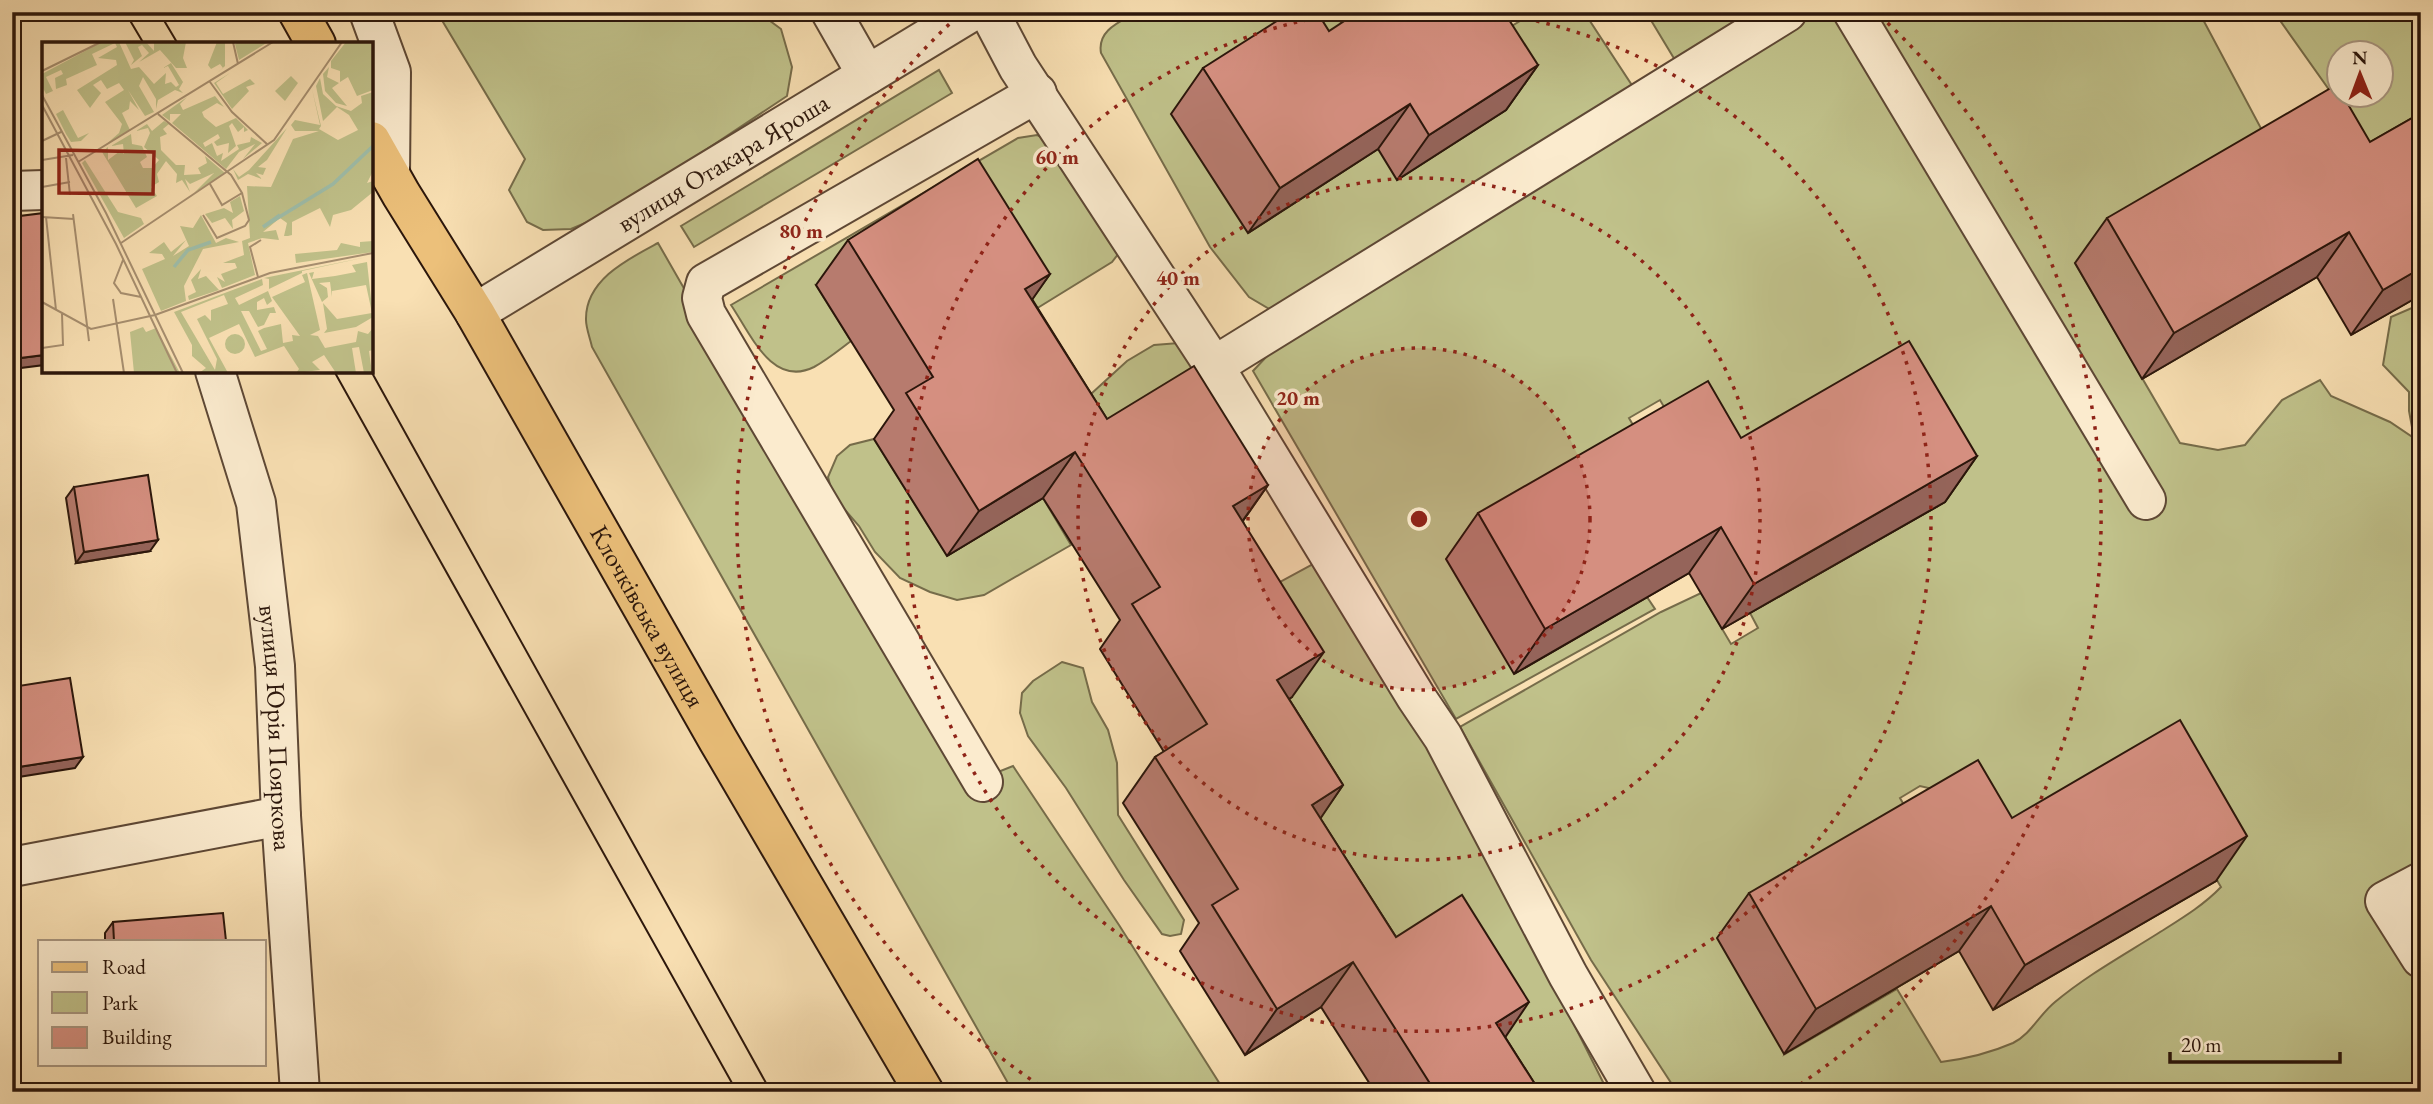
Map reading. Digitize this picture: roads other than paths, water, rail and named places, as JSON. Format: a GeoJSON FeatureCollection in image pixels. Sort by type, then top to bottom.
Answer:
{"type":"FeatureCollection","features":[{"type":"Feature","properties":{"kind":"main road"},"geometry":{"type":"LineString","coordinates":[[298,12],[315,42]]}},
{"type":"Feature","properties":{"kind":"main road","name":"Клочківська вулиця"},"geometry":{"type":"LineString","coordinates":[[373,144],[475,313],[718,740],[924,1092]]}},
{"type":"Feature","properties":{"kind":"street"},"geometry":{"type":"LineString","coordinates":[[369,12],[391,72],[390,174]]}},
{"type":"Feature","properties":{"kind":"street"},"geometry":{"type":"LineString","coordinates":[[831,12],[867,75]]}},
{"type":"Feature","properties":{"kind":"street","name":"вулиця Отакара Яроша"},"geometry":{"type":"LineString","coordinates":[[475,313],[971,12]]}},
{"type":"Feature","properties":{"kind":"street"},"geometry":{"type":"LineString","coordinates":[[989,12],[1018,67],[1214,366],[1443,737],[1568,975],[1636,1092]]}},
{"type":"Feature","properties":{"kind":"street"},"geometry":{"type":"LineString","coordinates":[[1214,366],[1787,12]]}},
{"type":"Feature","properties":{"kind":"street"},"geometry":{"type":"LineString","coordinates":[[1853,12],[2147,500]]}},
{"type":"Feature","properties":{"kind":"street"},"geometry":{"type":"LineString","coordinates":[[982,782],[706,314],[702,298],[706,283],[1037,93]]}},
{"type":"Feature","properties":{"kind":"street"},"geometry":{"type":"LineString","coordinates":[[12,191],[42,190]]}},
{"type":"Feature","properties":{"kind":"street","name":"вулиця Юрія Пояркова"},"geometry":{"type":"LineString","coordinates":[[216,373],[256,503],[275,666],[281,816],[300,1092]]}},
{"type":"Feature","properties":{"kind":"street"},"geometry":{"type":"LineString","coordinates":[[12,867],[281,816]]}},
{"type":"Feature","properties":{"kind":"street"},"geometry":{"type":"LineString","coordinates":[[2421,882],[2385,901],[2421,958]]}},
{"type":"Feature","properties":{"kind":"tram line"},"geometry":{"type":"LineString","coordinates":[[125,12],[143,42]]}},
{"type":"Feature","properties":{"kind":"tram line"},"geometry":{"type":"LineString","coordinates":[[159,12],[177,42]]}},
{"type":"Feature","properties":{"kind":"tram line"},"geometry":{"type":"LineString","coordinates":[[335,373],[737,1092]]}},
{"type":"Feature","properties":{"kind":"tram line"},"geometry":{"type":"LineString","coordinates":[[372,373],[771,1092]]}}]}
